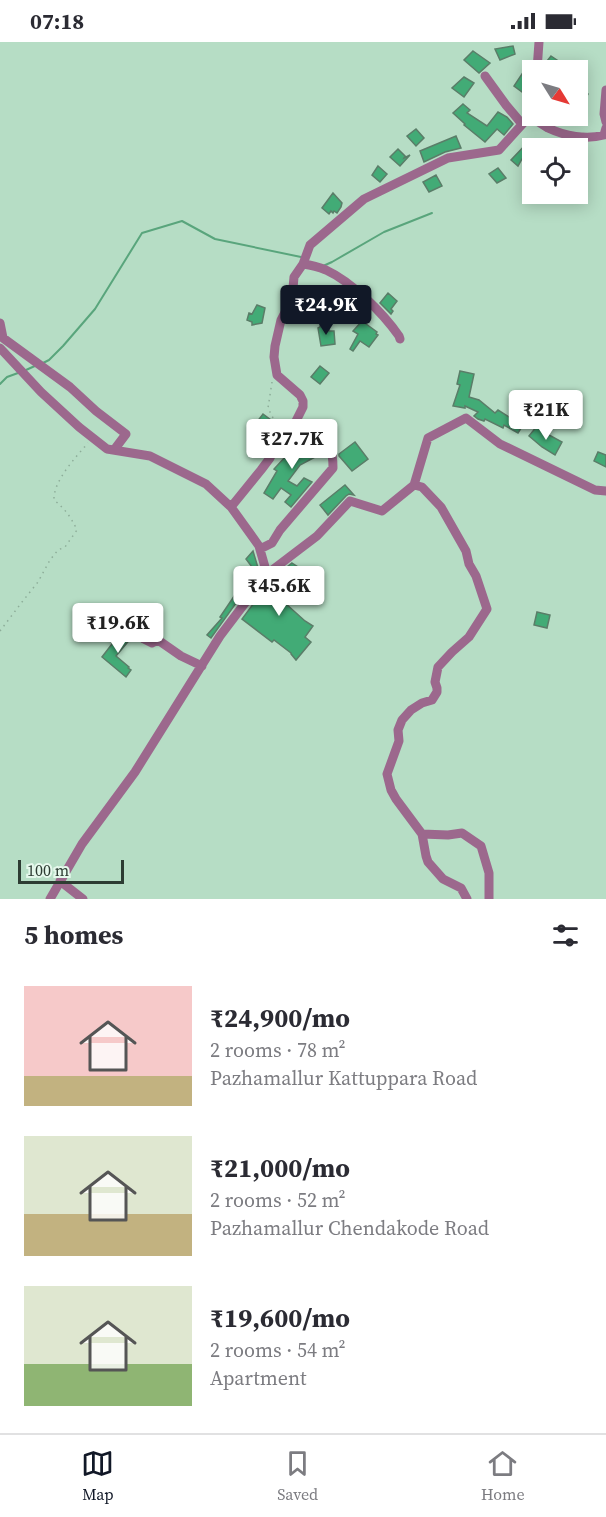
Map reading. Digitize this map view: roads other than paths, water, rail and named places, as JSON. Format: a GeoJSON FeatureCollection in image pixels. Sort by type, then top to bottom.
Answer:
{"type":"FeatureCollection","features":[{"type":"Feature","properties":{"kind":"street"},"geometry":{"type":"LineString","coordinates":[[538,60],[539,42]]}},
{"type":"Feature","properties":{"kind":"street"},"geometry":{"type":"LineString","coordinates":[[485,76],[506,105],[522,120]]}},
{"type":"Feature","properties":{"kind":"street"},"geometry":{"type":"LineString","coordinates":[[606,90],[604,114],[606,122]]}},
{"type":"Feature","properties":{"kind":"street"},"geometry":{"type":"LineString","coordinates":[[231,507],[270,458],[280,436],[295,423],[303,407],[303,401],[293,388],[277,375],[274,357],[281,320],[292,299],[294,277],[310,245],[364,199],[448,158],[499,150],[522,124]]}},
{"type":"Feature","properties":{"kind":"street"},"geometry":{"type":"LineString","coordinates":[[546,126],[579,137],[592,138],[604,135],[606,128]]}},
{"type":"Feature","properties":{"kind":"street"},"geometry":{"type":"LineString","coordinates":[[304,261],[324,269],[347,284],[388,320],[400,339]]}},
{"type":"Feature","properties":{"kind":"street"},"geometry":{"type":"LineString","coordinates":[[0,323],[3,338],[70,387],[126,434],[114,450]]}},
{"type":"Feature","properties":{"kind":"street"},"geometry":{"type":"LineString","coordinates":[[0,348],[40,392],[107,449],[150,456],[206,484],[231,507],[260,549],[267,574]]}},
{"type":"Feature","properties":{"kind":"street"},"geometry":{"type":"LineString","coordinates":[[50,899],[81,844],[135,772],[220,636],[267,574],[317,536],[350,501],[382,511],[414,485],[428,438],[466,418],[500,444],[595,490],[606,491]]}},
{"type":"Feature","properties":{"kind":"street"},"geometry":{"type":"LineString","coordinates":[[260,549],[272,543],[333,468],[330,448],[295,423]]}},
{"type":"Feature","properties":{"kind":"street"},"geometry":{"type":"LineString","coordinates":[[414,485],[422,487],[441,507],[466,551],[487,609],[469,637],[438,667],[435,682],[437,692],[432,700],[422,702],[402,720],[398,730],[399,741],[387,774],[396,799],[422,834],[428,862],[443,879],[461,888],[467,899]]}},
{"type":"Feature","properties":{"kind":"street"},"geometry":{"type":"LineString","coordinates":[[118,620],[144,639],[152,643],[158,640],[181,656],[202,666]]}},
{"type":"Feature","properties":{"kind":"street"},"geometry":{"type":"LineString","coordinates":[[422,834],[462,833],[481,846],[489,873],[489,899]]}},
{"type":"Feature","properties":{"kind":"street"},"geometry":{"type":"LineString","coordinates":[[60,881],[83,899]]}},
{"type":"Feature","properties":{"kind":"waterway"},"geometry":{"type":"LineString","coordinates":[[323,266],[384,232],[432,213]]}},
{"type":"Feature","properties":{"kind":"waterway"},"geometry":{"type":"LineString","coordinates":[[43,363],[63,346],[95,309],[142,233],[182,221],[215,239],[301,257]]}},
{"type":"Feature","properties":{"kind":"waterway"},"geometry":{"type":"LineString","coordinates":[[26,370],[37,365]]}},
{"type":"Feature","properties":{"kind":"waterway"},"geometry":{"type":"LineString","coordinates":[[0,384],[7,377],[18,373]]}}]}
